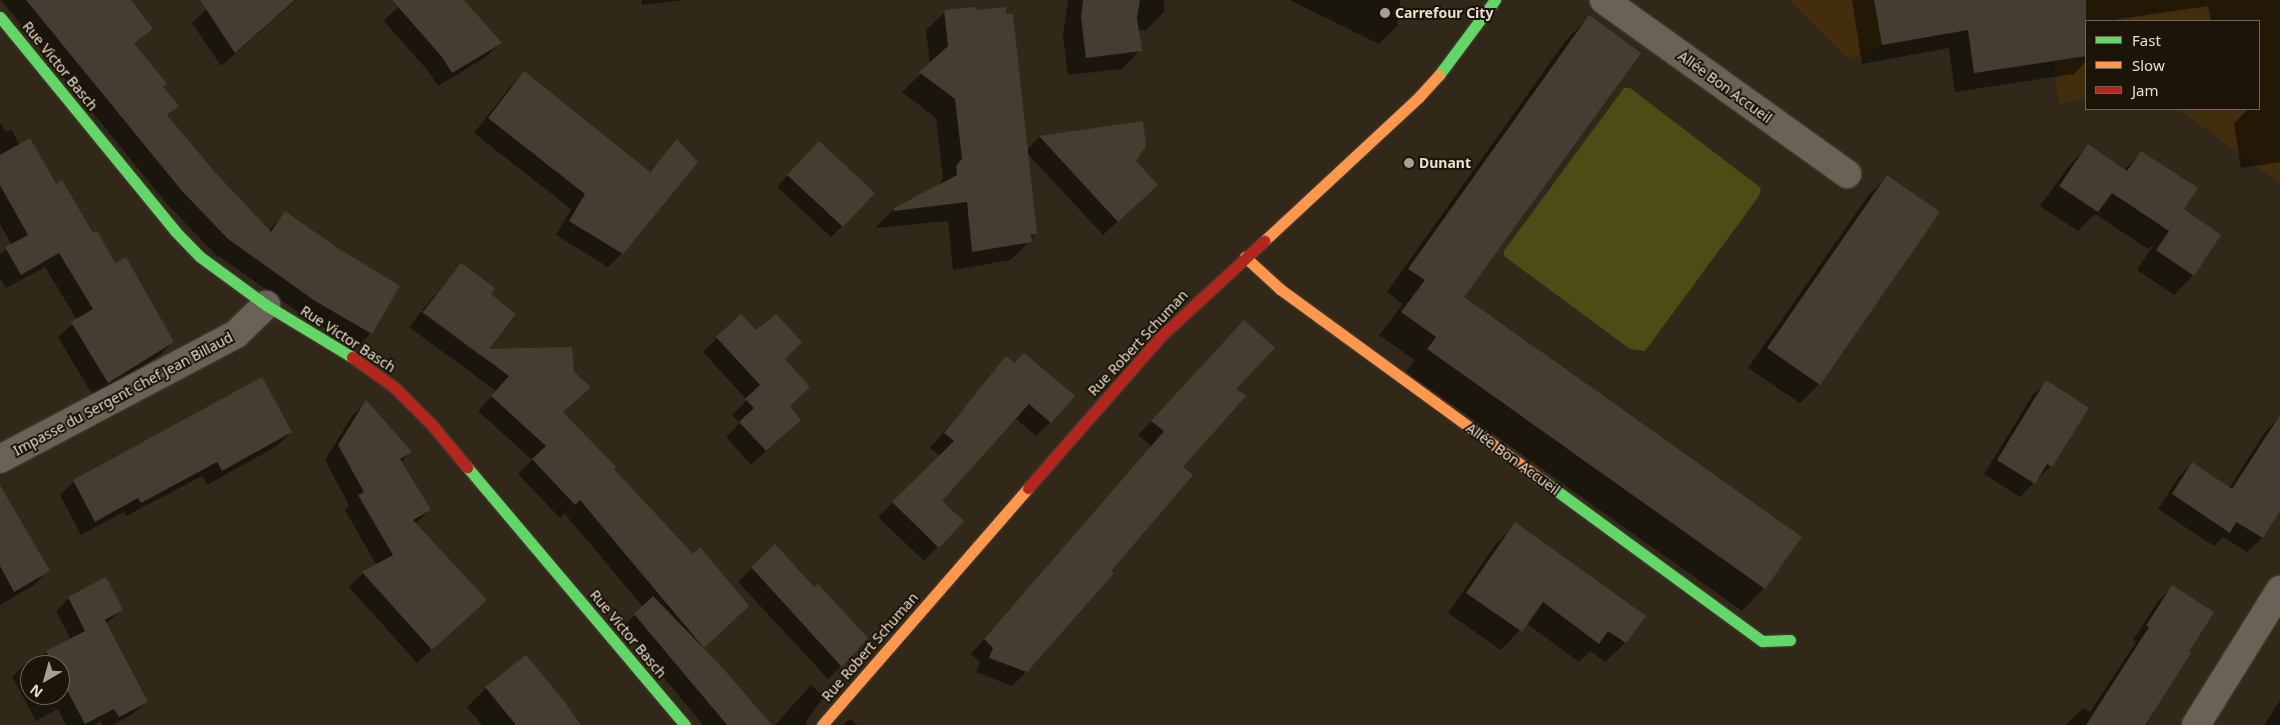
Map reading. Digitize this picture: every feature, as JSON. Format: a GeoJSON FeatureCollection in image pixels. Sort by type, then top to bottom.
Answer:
{"type":"FeatureCollection","features":[{"type":"Feature","properties":{"kind":"street","name":"Rue Robert Schuman"},"geometry":{"type":"LineString","coordinates":[[822,725],[1160,337],[1418,98],[1450,62],[1495,0]]}},
{"type":"Feature","properties":{"kind":"street","name":"Allée Bon Accueil"},"geometry":{"type":"LineString","coordinates":[[1604,0],[1847,174]]}},
{"type":"Feature","properties":{"kind":"street","name":"Rue Victor Basch"},"geometry":{"type":"LineString","coordinates":[[0,17],[175,231],[199,256],[266,306],[362,363],[394,387],[432,425],[685,725]]}},
{"type":"Feature","properties":{"kind":"street","name":"Allée Bon Accueil"},"geometry":{"type":"LineString","coordinates":[[1245,257],[1280,289],[1762,641],[1790,640]]}},
{"type":"Feature","properties":{"kind":"street","name":"Impasse du Sergent Chef Jean Billaud"},"geometry":{"type":"LineString","coordinates":[[0,458],[236,334],[266,306]]}},
{"type":"Feature","properties":{"kind":"street"},"geometry":{"type":"LineString","coordinates":[[2196,725],[2280,590]]}},
{"type":"Feature","properties":{"kind":"shaded area"},"geometry":{"type":"Polygon","coordinates":[[[1789,0],[2280,0],[2280,184],[2179,110],[2260,110],[2260,20],[2085,20],[2085,97],[2059,104],[2054,62],[1974,73],[1968,30],[1882,45],[1848,59],[1789,0]]]}},
{"type":"Feature","properties":{"kind":"shaded area"},"geometry":{"type":"Polygon","coordinates":[[[1624,88],[1630,88],[1761,188],[1759,196],[1645,351],[1630,349],[1504,256],[1504,251],[1624,88]]]}},
{"type":"Feature","properties":{"kind":"building"},"geometry":{"type":"Polygon","coordinates":[[[26,0],[131,0],[153,29],[134,43],[167,84],[163,87],[179,106],[167,115],[213,170],[271,232],[285,211],[336,247],[400,286],[372,334],[315,301],[228,239],[182,191],[26,0]]]}},
{"type":"Feature","properties":{"kind":"building"},"geometry":{"type":"Polygon","coordinates":[[[200,0],[295,0],[235,53],[200,0]]]}},
{"type":"Feature","properties":{"kind":"building"},"geometry":{"type":"Polygon","coordinates":[[[392,0],[464,0],[502,43],[452,73],[442,57],[392,0]]]}},
{"type":"Feature","properties":{"kind":"building"},"geometry":{"type":"Polygon","coordinates":[[[1083,0],[1140,0],[1137,18],[1142,51],[1086,58],[1081,17],[1083,0]]]}},
{"type":"Feature","properties":{"kind":"building"},"geometry":{"type":"Polygon","coordinates":[[[1874,0],[2086,0],[2085,56],[1974,73],[1968,30],[1882,45],[1874,0]]]}},
{"type":"Feature","properties":{"kind":"building"},"geometry":{"type":"Polygon","coordinates":[[[976,7],[976,10],[1006,7],[1006,14],[1013,14],[1037,234],[1031,235],[1032,242],[972,252],[967,202],[894,211],[894,208],[957,175],[956,166],[962,159],[955,99],[919,72],[948,46],[944,10],[976,7]]]}},
{"type":"Feature","properties":{"kind":"building"},"geometry":{"type":"Polygon","coordinates":[[[1589,15],[1641,53],[1464,297],[1802,537],[1765,589],[1427,349],[1436,337],[1401,312],[1425,280],[1408,269],[1589,15]]]}},
{"type":"Feature","properties":{"kind":"building"},"geometry":{"type":"Polygon","coordinates":[[[524,71],[650,172],[677,139],[698,162],[623,254],[569,221],[585,194],[488,118],[524,71]]]}},
{"type":"Feature","properties":{"kind":"building"},"geometry":{"type":"Polygon","coordinates":[[[1143,121],[1146,146],[1136,161],[1158,185],[1118,222],[1039,136],[1143,121]]]}},
{"type":"Feature","properties":{"kind":"building"},"geometry":{"type":"Polygon","coordinates":[[[30,138],[56,184],[62,180],[93,233],[97,231],[115,263],[126,257],[174,342],[108,383],[71,322],[93,309],[59,253],[21,275],[5,247],[28,235],[0,185],[0,155],[30,138]]]}},
{"type":"Feature","properties":{"kind":"building"},"geometry":{"type":"Polygon","coordinates":[[[819,141],[875,193],[843,227],[787,175],[819,141]]]}},
{"type":"Feature","properties":{"kind":"building"},"geometry":{"type":"Polygon","coordinates":[[[2088,144],[2127,171],[2141,151],[2198,188],[2169,231],[2112,193],[2098,212],[2059,186],[2088,144]]]}},
{"type":"Feature","properties":{"kind":"building"},"geometry":{"type":"Polygon","coordinates":[[[1887,175],[1940,212],[1820,385],[1767,348],[1887,175]]]}},
{"type":"Feature","properties":{"kind":"building"},"geometry":{"type":"Polygon","coordinates":[[[2184,209],[2221,235],[2194,276],[2156,250],[2184,209]]]}},
{"type":"Feature","properties":{"kind":"building"},"geometry":{"type":"Polygon","coordinates":[[[461,263],[495,288],[491,294],[516,314],[489,349],[572,347],[574,372],[591,387],[563,412],[616,467],[614,469],[693,554],[700,547],[749,606],[704,648],[580,500],[575,505],[532,459],[546,446],[491,396],[509,376],[423,312],[461,263]]]}},
{"type":"Feature","properties":{"kind":"building"},"geometry":{"type":"Polygon","coordinates":[[[741,314],[756,330],[776,314],[802,342],[785,359],[810,387],[790,406],[801,420],[766,451],[739,422],[754,408],[745,399],[760,385],[716,337],[741,314]]]}},
{"type":"Feature","properties":{"kind":"building"},"geometry":{"type":"Polygon","coordinates":[[[1244,320],[1275,348],[1236,389],[1246,396],[1183,467],[1193,475],[1111,571],[1114,573],[1027,672],[989,658],[993,648],[984,639],[1164,431],[1151,421],[1244,320]]]}},
{"type":"Feature","properties":{"kind":"building"},"geometry":{"type":"Polygon","coordinates":[[[1024,353],[1075,396],[1051,423],[1029,404],[942,501],[964,521],[939,548],[892,502],[954,441],[944,433],[1006,356],[1014,363],[1024,353]]]}},
{"type":"Feature","properties":{"kind":"building"},"geometry":{"type":"Polygon","coordinates":[[[262,377],[292,432],[222,471],[217,462],[141,503],[138,498],[95,522],[73,480],[262,377]]]}},
{"type":"Feature","properties":{"kind":"building"},"geometry":{"type":"Polygon","coordinates":[[[2046,380],[2089,408],[2052,467],[2047,464],[2035,484],[1997,460],[2046,380]]]}},
{"type":"Feature","properties":{"kind":"building"},"geometry":{"type":"Polygon","coordinates":[[[366,400],[412,452],[400,459],[431,510],[413,520],[487,600],[432,650],[362,572],[393,555],[358,495],[364,492],[338,445],[366,400]]]}},
{"type":"Feature","properties":{"kind":"building"},"geometry":{"type":"Polygon","coordinates":[[[2280,415],[2280,511],[2263,538],[2236,522],[2230,533],[2172,494],[2192,462],[2232,489],[2280,415]]]}},
{"type":"Feature","properties":{"kind":"building"},"geometry":{"type":"Polygon","coordinates":[[[0,485],[50,571],[14,592],[0,566],[0,485]]]}},
{"type":"Feature","properties":{"kind":"building"},"geometry":{"type":"Polygon","coordinates":[[[1515,522],[1646,616],[1626,643],[1608,631],[1599,644],[1543,602],[1522,632],[1466,593],[1515,522]]]}},
{"type":"Feature","properties":{"kind":"building"},"geometry":{"type":"Polygon","coordinates":[[[775,544],[814,587],[818,584],[868,638],[842,667],[751,567],[775,544]]]}},
{"type":"Feature","properties":{"kind":"building"},"geometry":{"type":"Polygon","coordinates":[[[106,577],[123,610],[97,624],[105,620],[148,702],[119,717],[114,709],[85,724],[70,696],[70,655],[48,655],[46,651],[85,631],[68,597],[106,577]]]}},
{"type":"Feature","properties":{"kind":"building"},"geometry":{"type":"Polygon","coordinates":[[[2172,585],[2214,612],[2189,652],[2191,653],[2145,725],[2086,725],[2149,627],[2146,626],[2172,585]]]}},
{"type":"Feature","properties":{"kind":"building"},"geometry":{"type":"Polygon","coordinates":[[[653,596],[720,665],[772,725],[727,725],[634,614],[653,596]]]}},
{"type":"Feature","properties":{"kind":"building"},"geometry":{"type":"Polygon","coordinates":[[[526,655],[581,725],[516,725],[485,687],[526,655]]]}},
{"type":"Feature","properties":{"kind":"traffic: fast"},"geometry":{"type":"LineString","coordinates":[[1439,75],[1495,0]]}},
{"type":"Feature","properties":{"kind":"traffic: fast"},"geometry":{"type":"LineString","coordinates":[[0,17],[175,231],[199,256],[266,305],[352,357]]}},
{"type":"Feature","properties":{"kind":"traffic: fast"},"geometry":{"type":"LineString","coordinates":[[467,467],[685,725]]}},
{"type":"Feature","properties":{"kind":"traffic: fast"},"geometry":{"type":"LineString","coordinates":[[1542,480],[1762,641],[1790,640]]}},
{"type":"Feature","properties":{"kind":"traffic: slow"},"geometry":{"type":"LineString","coordinates":[[1264,241],[1418,98],[1439,75]]}},
{"type":"Feature","properties":{"kind":"traffic: slow"},"geometry":{"type":"LineString","coordinates":[[1245,257],[1280,289],[1542,480]]}},
{"type":"Feature","properties":{"kind":"traffic: slow"},"geometry":{"type":"LineString","coordinates":[[822,725],[1028,488]]}},
{"type":"Feature","properties":{"kind":"traffic: jam"},"geometry":{"type":"LineString","coordinates":[[1028,488],[1160,337],[1264,241]]}},
{"type":"Feature","properties":{"kind":"traffic: jam"},"geometry":{"type":"LineString","coordinates":[[352,357],[394,387],[432,425],[467,467]]}},
{"type":"Feature","properties":{"kind":"place","name":"Carrefour City"},"geometry":{"type":"Point","coordinates":[1385,13]}},
{"type":"Feature","properties":{"kind":"place","name":"Dunant"},"geometry":{"type":"Point","coordinates":[1409,163]}}]}
